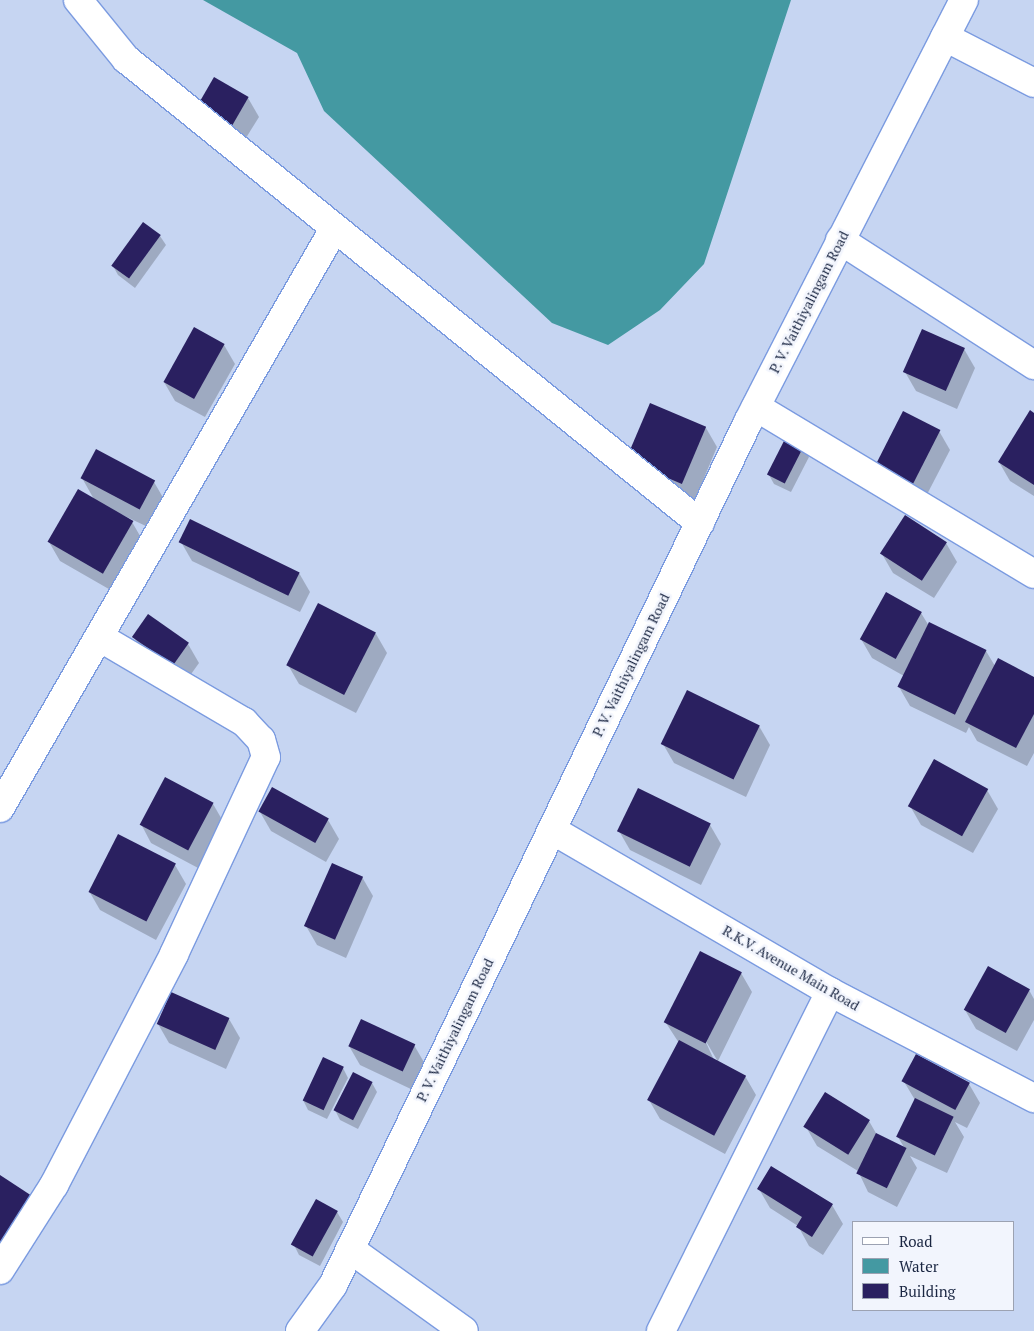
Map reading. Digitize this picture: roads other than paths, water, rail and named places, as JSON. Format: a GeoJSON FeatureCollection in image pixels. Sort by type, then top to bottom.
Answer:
{"type":"FeatureCollection","features":[{"type":"Feature","properties":{"kind":"street"},"geometry":{"type":"LineString","coordinates":[[78,0],[126,60],[700,523]]}},
{"type":"Feature","properties":{"kind":"street","name":"P. V. Vaithiyalingam Road"},"geometry":{"type":"LineString","coordinates":[[300,1331],[333,1285],[756,408],[964,0]]}},
{"type":"Feature","properties":{"kind":"street"},"geometry":{"type":"LineString","coordinates":[[945,37],[1034,83]]}},
{"type":"Feature","properties":{"kind":"street"},"geometry":{"type":"LineString","coordinates":[[0,808],[99,637],[164,501],[334,229]]}},
{"type":"Feature","properties":{"kind":"street"},"geometry":{"type":"LineString","coordinates":[[840,240],[1034,365]]}},
{"type":"Feature","properties":{"kind":"street"},"geometry":{"type":"LineString","coordinates":[[756,408],[1034,574]]}},
{"type":"Feature","properties":{"kind":"street"},"geometry":{"type":"LineString","coordinates":[[0,1270],[54,1185],[174,954],[266,757],[261,740],[244,722],[99,637]]}},
{"type":"Feature","properties":{"kind":"street","name":"R.K.V. Avenue Main Road"},"geometry":{"type":"LineString","coordinates":[[552,830],[830,992],[1034,1098]]}},
{"type":"Feature","properties":{"kind":"street"},"geometry":{"type":"LineString","coordinates":[[661,1331],[830,992]]}},
{"type":"Feature","properties":{"kind":"street"},"geometry":{"type":"LineString","coordinates":[[350,1249],[464,1331]]}},
{"type":"Feature","properties":{"kind":"water"},"geometry":{"type":"Polygon","coordinates":[[[203,0],[791,0],[704,264],[660,310],[608,345],[552,323],[324,111],[297,53],[203,0]]]}}]}
